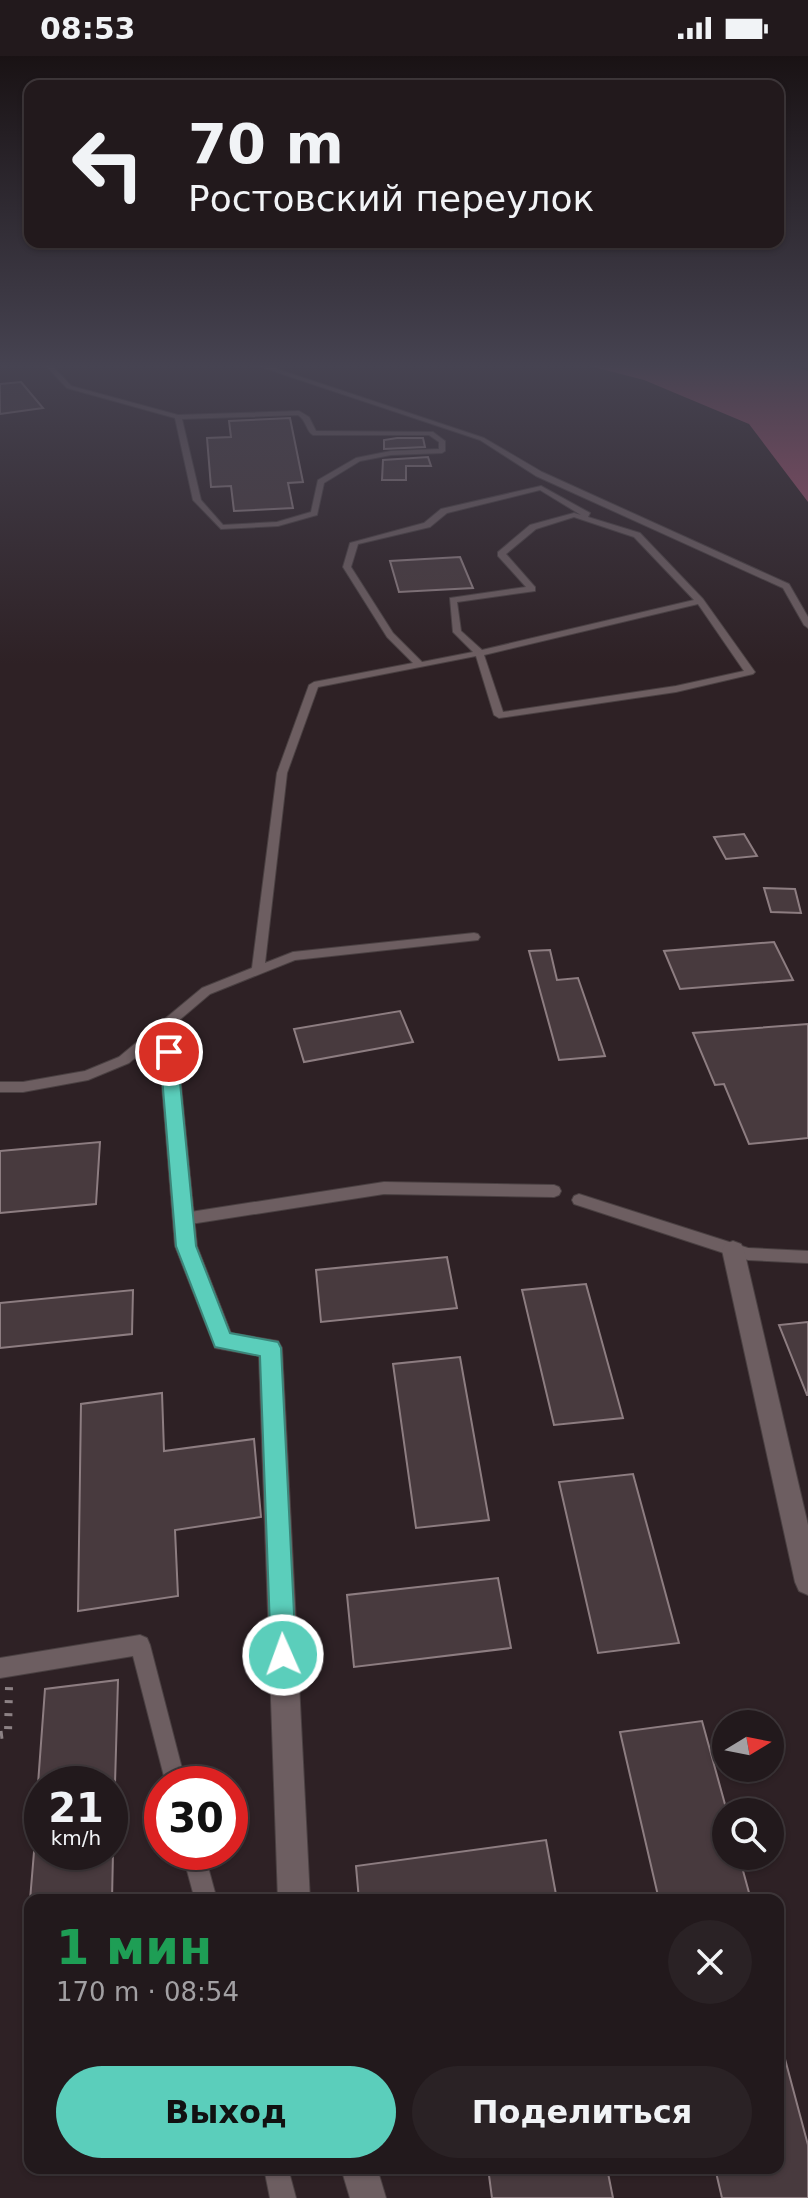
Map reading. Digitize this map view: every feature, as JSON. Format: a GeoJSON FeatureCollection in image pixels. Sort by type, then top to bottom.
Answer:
{"type":"FeatureCollection","features":[{"type":"Feature","properties":{"kind":"street"},"geometry":{"type":"LineString","coordinates":[[166,1024],[186,1246],[223,1341],[270,1348],[294,1894]]}},
{"type":"Feature","properties":{"kind":"street"},"geometry":{"type":"LineString","coordinates":[[733,1250],[808,1582]]}},
{"type":"Feature","properties":{"kind":"street"},"geometry":{"type":"LineString","coordinates":[[361,2174],[368,2198]]}},
{"type":"Feature","properties":{"kind":"lane"},"geometry":{"type":"LineString","coordinates":[[189,464],[197,500],[221,527],[278,524],[314,513],[321,482],[350,464]]}},
{"type":"Feature","properties":{"kind":"lane"},"geometry":{"type":"LineString","coordinates":[[523,464],[786,586],[808,625]]}},
{"type":"Feature","properties":{"kind":"lane"},"geometry":{"type":"LineString","coordinates":[[419,664],[390,635],[347,567],[354,543],[427,525],[444,511],[541,488],[601,523]]}},
{"type":"Feature","properties":{"kind":"lane"},"geometry":{"type":"LineString","coordinates":[[574,515],[637,535],[700,601],[750,672],[676,689],[499,715],[479,652],[457,632],[453,600],[532,589],[501,554],[533,527],[574,515]]}},
{"type":"Feature","properties":{"kind":"lane"},"geometry":{"type":"LineString","coordinates":[[258,970],[282,773],[314,685],[479,652],[654,609],[700,601]]}},
{"type":"Feature","properties":{"kind":"lane"},"geometry":{"type":"LineString","coordinates":[[0,1087],[23,1087],[88,1075],[124,1060],[206,991],[293,956],[474,937]]}},
{"type":"Feature","properties":{"kind":"lane"},"geometry":{"type":"LineString","coordinates":[[184,1219],[384,1188],[554,1191]]}},
{"type":"Feature","properties":{"kind":"lane"},"geometry":{"type":"LineString","coordinates":[[579,1200],[748,1254],[808,1257]]}},
{"type":"Feature","properties":{"kind":"lane"},"geometry":{"type":"LineString","coordinates":[[5,1667],[140,1645],[171,1766]]}},
{"type":"Feature","properties":{"kind":"lane"},"geometry":{"type":"LineString","coordinates":[[198,1870],[204,1894]]}},
{"type":"Feature","properties":{"kind":"lane"},"geometry":{"type":"LineString","coordinates":[[277,2174],[283,2198]]}},
{"type":"Feature","properties":{"kind":"path"},"geometry":{"type":"LineString","coordinates":[[0,1735],[8,1734],[5,1667]]}},
{"type":"Feature","properties":{"kind":"shaded area"},"geometry":{"type":"Polygon","coordinates":[[[779,464],[808,464],[808,502],[779,464]]]}},
{"type":"Feature","properties":{"kind":"building"},"geometry":{"type":"Polygon","coordinates":[[[209,464],[299,464],[303,482],[288,483],[293,508],[234,511],[231,486],[211,487],[209,464]]]}},
{"type":"Feature","properties":{"kind":"building"},"geometry":{"type":"Polygon","coordinates":[[[383,464],[431,466],[406,466],[406,480],[382,480],[383,464]]]}},
{"type":"Feature","properties":{"kind":"building"},"geometry":{"type":"Polygon","coordinates":[[[460,557],[473,588],[399,592],[390,561],[460,557]]]}},
{"type":"Feature","properties":{"kind":"building"},"geometry":{"type":"Polygon","coordinates":[[[744,834],[757,856],[726,859],[714,837],[744,834]]]}},
{"type":"Feature","properties":{"kind":"building"},"geometry":{"type":"Polygon","coordinates":[[[764,888],[795,889],[801,913],[771,912],[764,888]]]}},
{"type":"Feature","properties":{"kind":"building"},"geometry":{"type":"Polygon","coordinates":[[[774,942],[793,980],[680,989],[664,951],[774,942]]]}},
{"type":"Feature","properties":{"kind":"building"},"geometry":{"type":"Polygon","coordinates":[[[550,950],[557,980],[578,978],[605,1056],[559,1060],[529,951],[550,950]]]}},
{"type":"Feature","properties":{"kind":"building"},"geometry":{"type":"Polygon","coordinates":[[[400,1011],[413,1042],[304,1062],[294,1029],[400,1011]]]}},
{"type":"Feature","properties":{"kind":"building"},"geometry":{"type":"Polygon","coordinates":[[[808,1024],[808,1138],[749,1144],[724,1084],[715,1085],[693,1033],[808,1024]]]}},
{"type":"Feature","properties":{"kind":"building"},"geometry":{"type":"Polygon","coordinates":[[[100,1142],[96,1204],[0,1213],[0,1151],[100,1142]]]}},
{"type":"Feature","properties":{"kind":"building"},"geometry":{"type":"Polygon","coordinates":[[[447,1257],[457,1308],[321,1322],[316,1270],[447,1257]]]}},
{"type":"Feature","properties":{"kind":"building"},"geometry":{"type":"Polygon","coordinates":[[[586,1284],[623,1418],[554,1425],[522,1290],[586,1284]]]}},
{"type":"Feature","properties":{"kind":"building"},"geometry":{"type":"Polygon","coordinates":[[[133,1290],[132,1334],[0,1348],[0,1303],[133,1290]]]}},
{"type":"Feature","properties":{"kind":"building"},"geometry":{"type":"Polygon","coordinates":[[[808,1322],[808,1395],[807,1395],[779,1325],[808,1322]]]}},
{"type":"Feature","properties":{"kind":"building"},"geometry":{"type":"Polygon","coordinates":[[[460,1357],[489,1520],[416,1528],[393,1364],[460,1357]]]}},
{"type":"Feature","properties":{"kind":"building"},"geometry":{"type":"Polygon","coordinates":[[[162,1393],[164,1451],[254,1439],[261,1517],[175,1530],[178,1596],[78,1611],[81,1404],[162,1393]]]}},
{"type":"Feature","properties":{"kind":"building"},"geometry":{"type":"Polygon","coordinates":[[[633,1474],[679,1643],[598,1653],[559,1482],[633,1474]]]}},
{"type":"Feature","properties":{"kind":"building"},"geometry":{"type":"Polygon","coordinates":[[[498,1578],[511,1648],[354,1667],[347,1595],[498,1578]]]}},
{"type":"Feature","properties":{"kind":"building"},"geometry":{"type":"Polygon","coordinates":[[[118,1680],[116,1766],[39,1766],[45,1689],[118,1680]]]}},
{"type":"Feature","properties":{"kind":"building"},"geometry":{"type":"Polygon","coordinates":[[[702,1721],[712,1757],[712,1782],[719,1782],[723,1798],[712,1798],[712,1870],[743,1870],[749,1894],[658,1894],[620,1732],[702,1721]]]}},
{"type":"Feature","properties":{"kind":"building"},"geometry":{"type":"Polygon","coordinates":[[[546,1840],[556,1894],[358,1894],[356,1866],[546,1840]]]}},
{"type":"Feature","properties":{"kind":"building"},"geometry":{"type":"Polygon","coordinates":[[[32,1870],[113,1870],[112,1894],[30,1894],[32,1870]]]}},
{"type":"Feature","properties":{"kind":"building"},"geometry":{"type":"Polygon","coordinates":[[[784,2059],[808,2145],[808,2198],[722,2198],[716,2174],[784,2174],[784,2059]]]}},
{"type":"Feature","properties":{"kind":"building"},"geometry":{"type":"Polygon","coordinates":[[[489,2174],[608,2174],[613,2198],[492,2198],[489,2174]]]}},
{"type":"Feature","properties":{"kind":"route"},"geometry":{"type":"LineString","coordinates":[[169,1052],[186,1246],[223,1341],[270,1348],[283,1655]]}}]}
